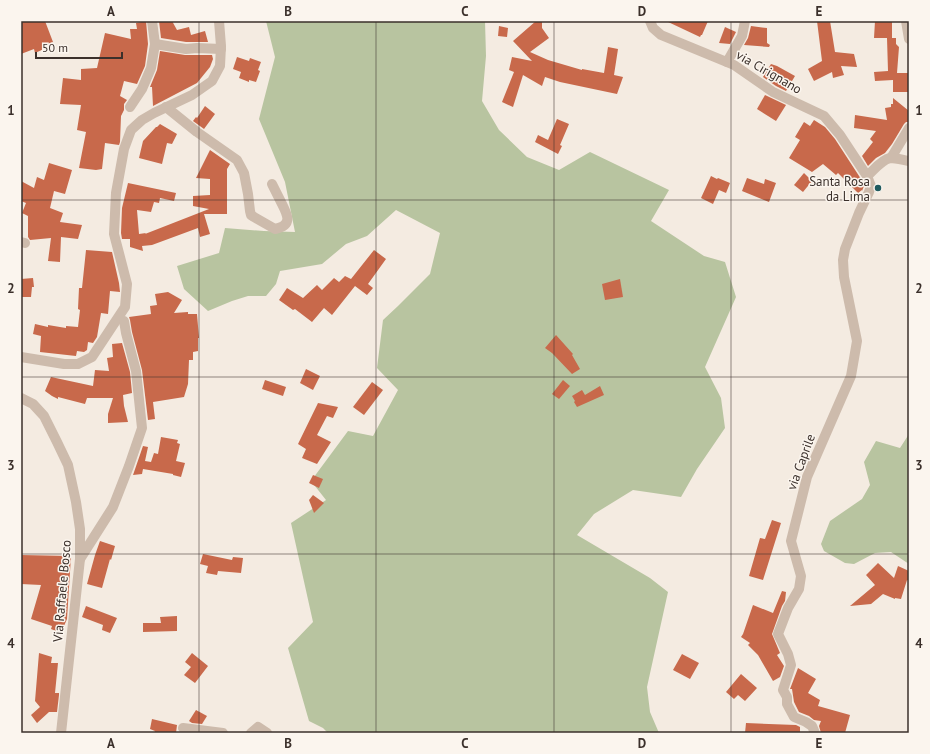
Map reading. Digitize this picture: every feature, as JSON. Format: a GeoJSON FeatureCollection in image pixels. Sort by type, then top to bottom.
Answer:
{"type":"FeatureCollection","features":[{"type":"Feature","properties":{"kind":"street"},"geometry":{"type":"LineString","coordinates":[[130,107],[142,89],[151,68],[154,44],[152,21]]}},
{"type":"Feature","properties":{"kind":"street"},"geometry":{"type":"LineString","coordinates":[[21,357],[64,364],[78,364],[92,357],[125,307],[128,284],[114,234],[116,193],[124,149],[131,130],[142,120],[192,95],[212,81],[220,66],[221,49],[219,21]]}},
{"type":"Feature","properties":{"kind":"street","name":"via Cirignano"},"geometry":{"type":"LineString","coordinates":[[650,21],[653,28],[662,34],[734,65],[773,92],[824,116],[840,135],[867,176],[871,186]]}},
{"type":"Feature","properties":{"kind":"street"},"geometry":{"type":"LineString","coordinates":[[728,62],[742,36],[745,21]]}},
{"type":"Feature","properties":{"kind":"street"},"geometry":{"type":"LineString","coordinates":[[906,21],[909,39]]}},
{"type":"Feature","properties":{"kind":"street"},"geometry":{"type":"LineString","coordinates":[[154,44],[186,49],[221,49]]}},
{"type":"Feature","properties":{"kind":"street"},"geometry":{"type":"LineString","coordinates":[[166,107],[197,132],[237,160],[244,173],[251,215],[276,229],[282,228],[287,222],[288,218],[272,184]]}},
{"type":"Feature","properties":{"kind":"street"},"geometry":{"type":"LineString","coordinates":[[891,158],[909,128]]}},
{"type":"Feature","properties":{"kind":"street"},"geometry":{"type":"LineString","coordinates":[[867,176],[887,159],[891,158],[909,161]]}},
{"type":"Feature","properties":{"kind":"street","name":"via Caprile"},"geometry":{"type":"LineString","coordinates":[[815,733],[812,726],[794,717],[787,704],[787,697],[783,690],[791,665],[788,654],[778,634],[788,608],[799,589],[802,576],[791,541],[807,477],[851,376],[856,341],[844,276],[843,260],[845,249],[871,186]]}},
{"type":"Feature","properties":{"kind":"street"},"geometry":{"type":"LineString","coordinates":[[80,558],[114,507],[142,428],[136,371],[124,321]]}},
{"type":"Feature","properties":{"kind":"street","name":"Via Raffaele Bosco"},"geometry":{"type":"LineString","coordinates":[[21,398],[33,404],[44,416],[68,465],[80,529],[80,558],[61,733]]}},
{"type":"Feature","properties":{"kind":"street"},"geometry":{"type":"LineString","coordinates":[[251,733],[258,727],[267,733]]}},
{"type":"Feature","properties":{"kind":"street"},"geometry":{"type":"LineString","coordinates":[[183,728],[223,733]]}},
{"type":"Feature","properties":{"kind":"green space"},"geometry":{"type":"Polygon","coordinates":[[[266,21],[485,21],[486,56],[482,101],[499,130],[527,157],[559,170],[590,152],[669,190],[651,221],[704,256],[725,262],[736,297],[705,367],[721,398],[725,428],[697,469],[681,497],[633,490],[594,514],[577,535],[650,578],[668,592],[647,687],[650,712],[659,733],[328,733],[323,728],[309,721],[288,648],[313,622],[291,523],[326,500],[311,481],[348,431],[373,436],[398,390],[377,368],[383,320],[430,274],[440,233],[396,210],[367,236],[346,244],[322,264],[280,271],[276,284],[266,296],[248,296],[208,311],[184,289],[177,266],[219,253],[225,228],[295,232],[285,182],[259,119],[275,57],[266,21]]]}},
{"type":"Feature","properties":{"kind":"green space"},"geometry":{"type":"Polygon","coordinates":[[[909,434],[909,564],[891,552],[875,553],[854,564],[845,563],[824,551],[821,544],[830,521],[862,499],[870,485],[864,462],[876,441],[900,448],[909,434]]]}},
{"type":"Feature","properties":{"kind":"building"},"geometry":{"type":"Polygon","coordinates":[[[21,21],[45,21],[53,42],[42,46],[44,49],[35,53],[34,49],[21,54],[21,21]]]}},
{"type":"Feature","properties":{"kind":"building"},"geometry":{"type":"Polygon","coordinates":[[[146,21],[148,44],[145,66],[137,84],[124,81],[120,96],[127,100],[124,104],[124,110],[121,116],[119,145],[105,143],[102,169],[96,170],[79,168],[86,132],[77,130],[81,105],[60,104],[63,78],[81,80],[81,69],[97,68],[105,33],[131,39],[130,29],[137,29],[136,23],[146,21]]]}},
{"type":"Feature","properties":{"kind":"building"},"geometry":{"type":"Polygon","coordinates":[[[159,21],[172,21],[177,30],[189,27],[191,35],[205,31],[208,42],[186,42],[161,38],[159,21]]]}},
{"type":"Feature","properties":{"kind":"building"},"geometry":{"type":"Polygon","coordinates":[[[536,21],[542,21],[542,28],[549,38],[530,52],[548,60],[582,70],[604,73],[608,47],[618,49],[614,75],[623,77],[617,94],[560,82],[545,77],[542,86],[523,75],[513,107],[502,102],[514,72],[509,70],[512,57],[532,61],[513,41],[536,21]]]}},
{"type":"Feature","properties":{"kind":"building"},"geometry":{"type":"Polygon","coordinates":[[[666,21],[708,21],[700,37],[666,21]]]}},
{"type":"Feature","properties":{"kind":"building"},"geometry":{"type":"Polygon","coordinates":[[[817,21],[830,21],[835,52],[854,54],[857,67],[841,66],[844,75],[833,78],[832,72],[814,81],[808,69],[822,61],[817,21]]]}},
{"type":"Feature","properties":{"kind":"building"},"geometry":{"type":"Polygon","coordinates":[[[875,21],[892,21],[892,38],[896,38],[896,44],[899,47],[897,73],[909,73],[909,92],[893,92],[893,80],[875,81],[874,72],[888,71],[887,38],[874,38],[875,21]]]}},
{"type":"Feature","properties":{"kind":"building"},"geometry":{"type":"Polygon","coordinates":[[[499,26],[508,28],[507,37],[498,36],[499,26]]]}},
{"type":"Feature","properties":{"kind":"building"},"geometry":{"type":"Polygon","coordinates":[[[751,26],[767,28],[767,43],[770,45],[769,47],[744,45],[748,38],[751,26]]]}},
{"type":"Feature","properties":{"kind":"building"},"geometry":{"type":"Polygon","coordinates":[[[725,27],[736,32],[730,44],[719,43],[725,27]]]}},
{"type":"Feature","properties":{"kind":"building"},"geometry":{"type":"Polygon","coordinates":[[[160,51],[185,55],[212,55],[213,59],[210,67],[197,83],[153,106],[152,87],[150,87],[157,70],[160,51]]]}},
{"type":"Feature","properties":{"kind":"building"},"geometry":{"type":"Polygon","coordinates":[[[237,57],[249,61],[250,58],[261,62],[258,70],[260,71],[256,82],[249,80],[249,82],[239,78],[241,72],[233,69],[237,57]]]}},
{"type":"Feature","properties":{"kind":"building"},"geometry":{"type":"Polygon","coordinates":[[[771,64],[795,76],[786,91],[763,77],[771,64]]]}},
{"type":"Feature","properties":{"kind":"building"},"geometry":{"type":"Polygon","coordinates":[[[765,95],[786,105],[776,121],[757,109],[765,95]]]}},
{"type":"Feature","properties":{"kind":"building"},"geometry":{"type":"Polygon","coordinates":[[[893,98],[909,111],[909,122],[904,124],[885,153],[876,158],[868,166],[862,156],[873,142],[870,139],[876,131],[854,128],[855,115],[887,120],[885,108],[891,107],[891,104],[893,104],[893,98]]]}},
{"type":"Feature","properties":{"kind":"building"},"geometry":{"type":"Polygon","coordinates":[[[205,106],[215,114],[204,129],[193,121],[196,117],[197,118],[205,106]]]}},
{"type":"Feature","properties":{"kind":"building"},"geometry":{"type":"Polygon","coordinates":[[[557,119],[569,124],[560,145],[562,146],[558,154],[535,142],[538,135],[548,140],[557,119]]]}},
{"type":"Feature","properties":{"kind":"building"},"geometry":{"type":"Polygon","coordinates":[[[814,120],[825,127],[835,139],[861,179],[864,186],[862,191],[858,193],[838,173],[836,175],[823,164],[812,172],[789,158],[800,140],[795,137],[804,122],[810,126],[814,120]]]}},
{"type":"Feature","properties":{"kind":"building"},"geometry":{"type":"Polygon","coordinates":[[[160,124],[177,134],[172,144],[167,143],[162,164],[139,158],[143,141],[160,124]]]}},
{"type":"Feature","properties":{"kind":"building"},"geometry":{"type":"Polygon","coordinates":[[[210,150],[230,164],[227,169],[227,214],[204,214],[210,234],[200,237],[198,228],[152,245],[142,246],[143,251],[130,247],[130,239],[122,239],[121,233],[122,208],[128,183],[176,193],[174,201],[160,198],[159,203],[154,202],[151,212],[137,210],[139,234],[146,233],[145,234],[209,209],[193,206],[193,196],[210,195],[210,179],[196,178],[210,150]]]}},
{"type":"Feature","properties":{"kind":"building"},"geometry":{"type":"Polygon","coordinates":[[[49,163],[72,170],[65,194],[54,191],[50,208],[63,213],[60,222],[82,225],[78,239],[61,237],[60,262],[48,261],[51,238],[30,240],[28,237],[28,216],[22,213],[26,203],[21,201],[21,181],[34,188],[37,177],[44,180],[49,163]]]}},
{"type":"Feature","properties":{"kind":"building"},"geometry":{"type":"Polygon","coordinates":[[[804,173],[812,181],[803,192],[794,185],[804,173]]]}},
{"type":"Feature","properties":{"kind":"building"},"geometry":{"type":"Polygon","coordinates":[[[711,176],[730,183],[726,193],[719,190],[713,204],[701,198],[711,176]]]}},
{"type":"Feature","properties":{"kind":"building"},"geometry":{"type":"Polygon","coordinates":[[[747,178],[764,184],[765,179],[776,183],[769,202],[742,191],[747,178]]]}},
{"type":"Feature","properties":{"kind":"building"},"geometry":{"type":"Polygon","coordinates":[[[86,250],[112,252],[120,292],[110,291],[108,314],[101,313],[97,337],[93,343],[88,342],[87,350],[84,352],[77,351],[76,356],[40,352],[41,336],[33,334],[35,324],[48,327],[48,325],[66,328],[66,326],[78,327],[80,310],[78,309],[79,288],[82,288],[86,250]]]}},
{"type":"Feature","properties":{"kind":"building"},"geometry":{"type":"Polygon","coordinates":[[[374,250],[386,259],[368,284],[373,288],[367,295],[355,286],[332,315],[324,308],[312,322],[295,309],[293,310],[279,300],[287,288],[303,298],[317,285],[322,290],[334,278],[339,282],[345,276],[351,279],[374,250]]]}},
{"type":"Feature","properties":{"kind":"building"},"geometry":{"type":"Polygon","coordinates":[[[33,278],[34,287],[32,287],[31,297],[21,297],[21,279],[33,278]]]}},
{"type":"Feature","properties":{"kind":"building"},"geometry":{"type":"Polygon","coordinates":[[[620,279],[623,297],[605,300],[602,284],[620,279]]]}},
{"type":"Feature","properties":{"kind":"building"},"geometry":{"type":"Polygon","coordinates":[[[168,292],[182,300],[174,313],[188,312],[188,314],[197,314],[199,338],[198,351],[193,352],[193,360],[189,360],[188,384],[184,397],[153,402],[155,419],[148,420],[142,370],[129,317],[151,314],[150,306],[157,305],[155,294],[168,292]]]}},
{"type":"Feature","properties":{"kind":"building"},"geometry":{"type":"Polygon","coordinates":[[[556,335],[573,354],[572,355],[580,369],[572,374],[552,353],[545,348],[556,335]]]}},
{"type":"Feature","properties":{"kind":"building"},"geometry":{"type":"Polygon","coordinates":[[[122,343],[130,372],[132,393],[123,395],[128,422],[108,423],[108,414],[113,398],[87,398],[85,404],[58,397],[58,399],[45,391],[51,377],[93,386],[95,370],[109,371],[107,358],[113,357],[112,344],[122,343]]]}},
{"type":"Feature","properties":{"kind":"building"},"geometry":{"type":"Polygon","coordinates":[[[306,369],[320,376],[313,390],[300,383],[306,369]]]}},
{"type":"Feature","properties":{"kind":"building"},"geometry":{"type":"Polygon","coordinates":[[[265,380],[286,387],[283,396],[262,389],[265,380]]]}},
{"type":"Feature","properties":{"kind":"building"},"geometry":{"type":"Polygon","coordinates":[[[563,380],[570,386],[559,399],[552,394],[563,380]]]}},
{"type":"Feature","properties":{"kind":"building"},"geometry":{"type":"Polygon","coordinates":[[[372,382],[383,390],[364,415],[353,407],[372,382]]]}},
{"type":"Feature","properties":{"kind":"building"},"geometry":{"type":"Polygon","coordinates":[[[600,386],[604,395],[577,407],[572,396],[582,390],[585,395],[600,386]]]}},
{"type":"Feature","properties":{"kind":"building"},"geometry":{"type":"Polygon","coordinates":[[[318,403],[338,407],[333,418],[327,416],[317,435],[331,442],[317,464],[302,458],[306,449],[298,444],[318,403]]]}},
{"type":"Feature","properties":{"kind":"building"},"geometry":{"type":"Polygon","coordinates":[[[161,437],[178,440],[177,443],[180,444],[176,461],[185,463],[181,477],[173,474],[143,469],[142,474],[133,475],[143,446],[148,447],[145,461],[151,462],[154,453],[158,454],[161,437]]]}},
{"type":"Feature","properties":{"kind":"building"},"geometry":{"type":"Polygon","coordinates":[[[313,475],[323,479],[319,488],[309,483],[313,475]]]}},
{"type":"Feature","properties":{"kind":"building"},"geometry":{"type":"Polygon","coordinates":[[[313,495],[324,503],[314,513],[309,500],[313,495]]]}},
{"type":"Feature","properties":{"kind":"building"},"geometry":{"type":"Polygon","coordinates":[[[772,520],[781,523],[763,580],[749,576],[760,538],[765,539],[772,520]]]}},
{"type":"Feature","properties":{"kind":"building"},"geometry":{"type":"Polygon","coordinates":[[[100,541],[115,546],[102,588],[87,584],[100,541]]]}},
{"type":"Feature","properties":{"kind":"building"},"geometry":{"type":"Polygon","coordinates":[[[203,554],[232,560],[233,557],[243,558],[241,573],[218,571],[217,575],[206,573],[208,566],[200,564],[203,554]]]}},
{"type":"Feature","properties":{"kind":"building"},"geometry":{"type":"Polygon","coordinates":[[[21,555],[71,556],[67,619],[61,633],[51,629],[52,626],[31,619],[41,585],[21,584],[21,555]]]}},
{"type":"Feature","properties":{"kind":"building"},"geometry":{"type":"Polygon","coordinates":[[[878,563],[894,578],[898,566],[909,571],[909,581],[907,580],[901,599],[895,599],[883,594],[871,604],[850,606],[875,585],[866,575],[878,563]]]}},
{"type":"Feature","properties":{"kind":"building"},"geometry":{"type":"Polygon","coordinates":[[[782,591],[786,592],[785,601],[772,634],[780,653],[777,655],[784,666],[780,677],[773,681],[758,655],[748,645],[750,643],[741,637],[753,605],[773,613],[782,591]]]}},
{"type":"Feature","properties":{"kind":"building"},"geometry":{"type":"Polygon","coordinates":[[[86,606],[117,618],[110,633],[102,630],[103,625],[82,617],[86,606]]]}},
{"type":"Feature","properties":{"kind":"building"},"geometry":{"type":"Polygon","coordinates":[[[177,616],[177,631],[143,632],[143,623],[161,623],[160,617],[177,616]]]}},
{"type":"Feature","properties":{"kind":"building"},"geometry":{"type":"Polygon","coordinates":[[[39,653],[52,657],[51,663],[58,663],[55,693],[59,693],[59,695],[57,712],[49,712],[37,723],[31,715],[40,707],[35,701],[39,653]]]}},
{"type":"Feature","properties":{"kind":"building"},"geometry":{"type":"Polygon","coordinates":[[[192,653],[208,666],[195,683],[184,675],[191,667],[185,662],[192,653]]]}},
{"type":"Feature","properties":{"kind":"building"},"geometry":{"type":"Polygon","coordinates":[[[682,654],[699,663],[690,679],[673,670],[682,654]]]}},
{"type":"Feature","properties":{"kind":"building"},"geometry":{"type":"Polygon","coordinates":[[[798,668],[816,679],[808,693],[820,700],[818,706],[850,715],[845,733],[821,733],[819,726],[821,721],[814,720],[799,712],[794,702],[792,689],[790,689],[798,668]]]}},
{"type":"Feature","properties":{"kind":"building"},"geometry":{"type":"Polygon","coordinates":[[[741,674],[757,688],[745,701],[738,695],[734,699],[726,692],[741,674]]]}},
{"type":"Feature","properties":{"kind":"building"},"geometry":{"type":"Polygon","coordinates":[[[196,710],[207,716],[202,724],[192,723],[189,721],[196,710]]]}},
{"type":"Feature","properties":{"kind":"building"},"geometry":{"type":"Polygon","coordinates":[[[152,719],[177,725],[176,733],[154,733],[155,731],[150,729],[152,719]]]}},
{"type":"Feature","properties":{"kind":"building"},"geometry":{"type":"Polygon","coordinates":[[[746,723],[796,725],[800,727],[800,733],[745,733],[746,723]]]}},
{"type":"Feature","properties":{"kind":"place","name":"Santa Rosa da Lima"},"geometry":{"type":"Point","coordinates":[878,188]}}]}
